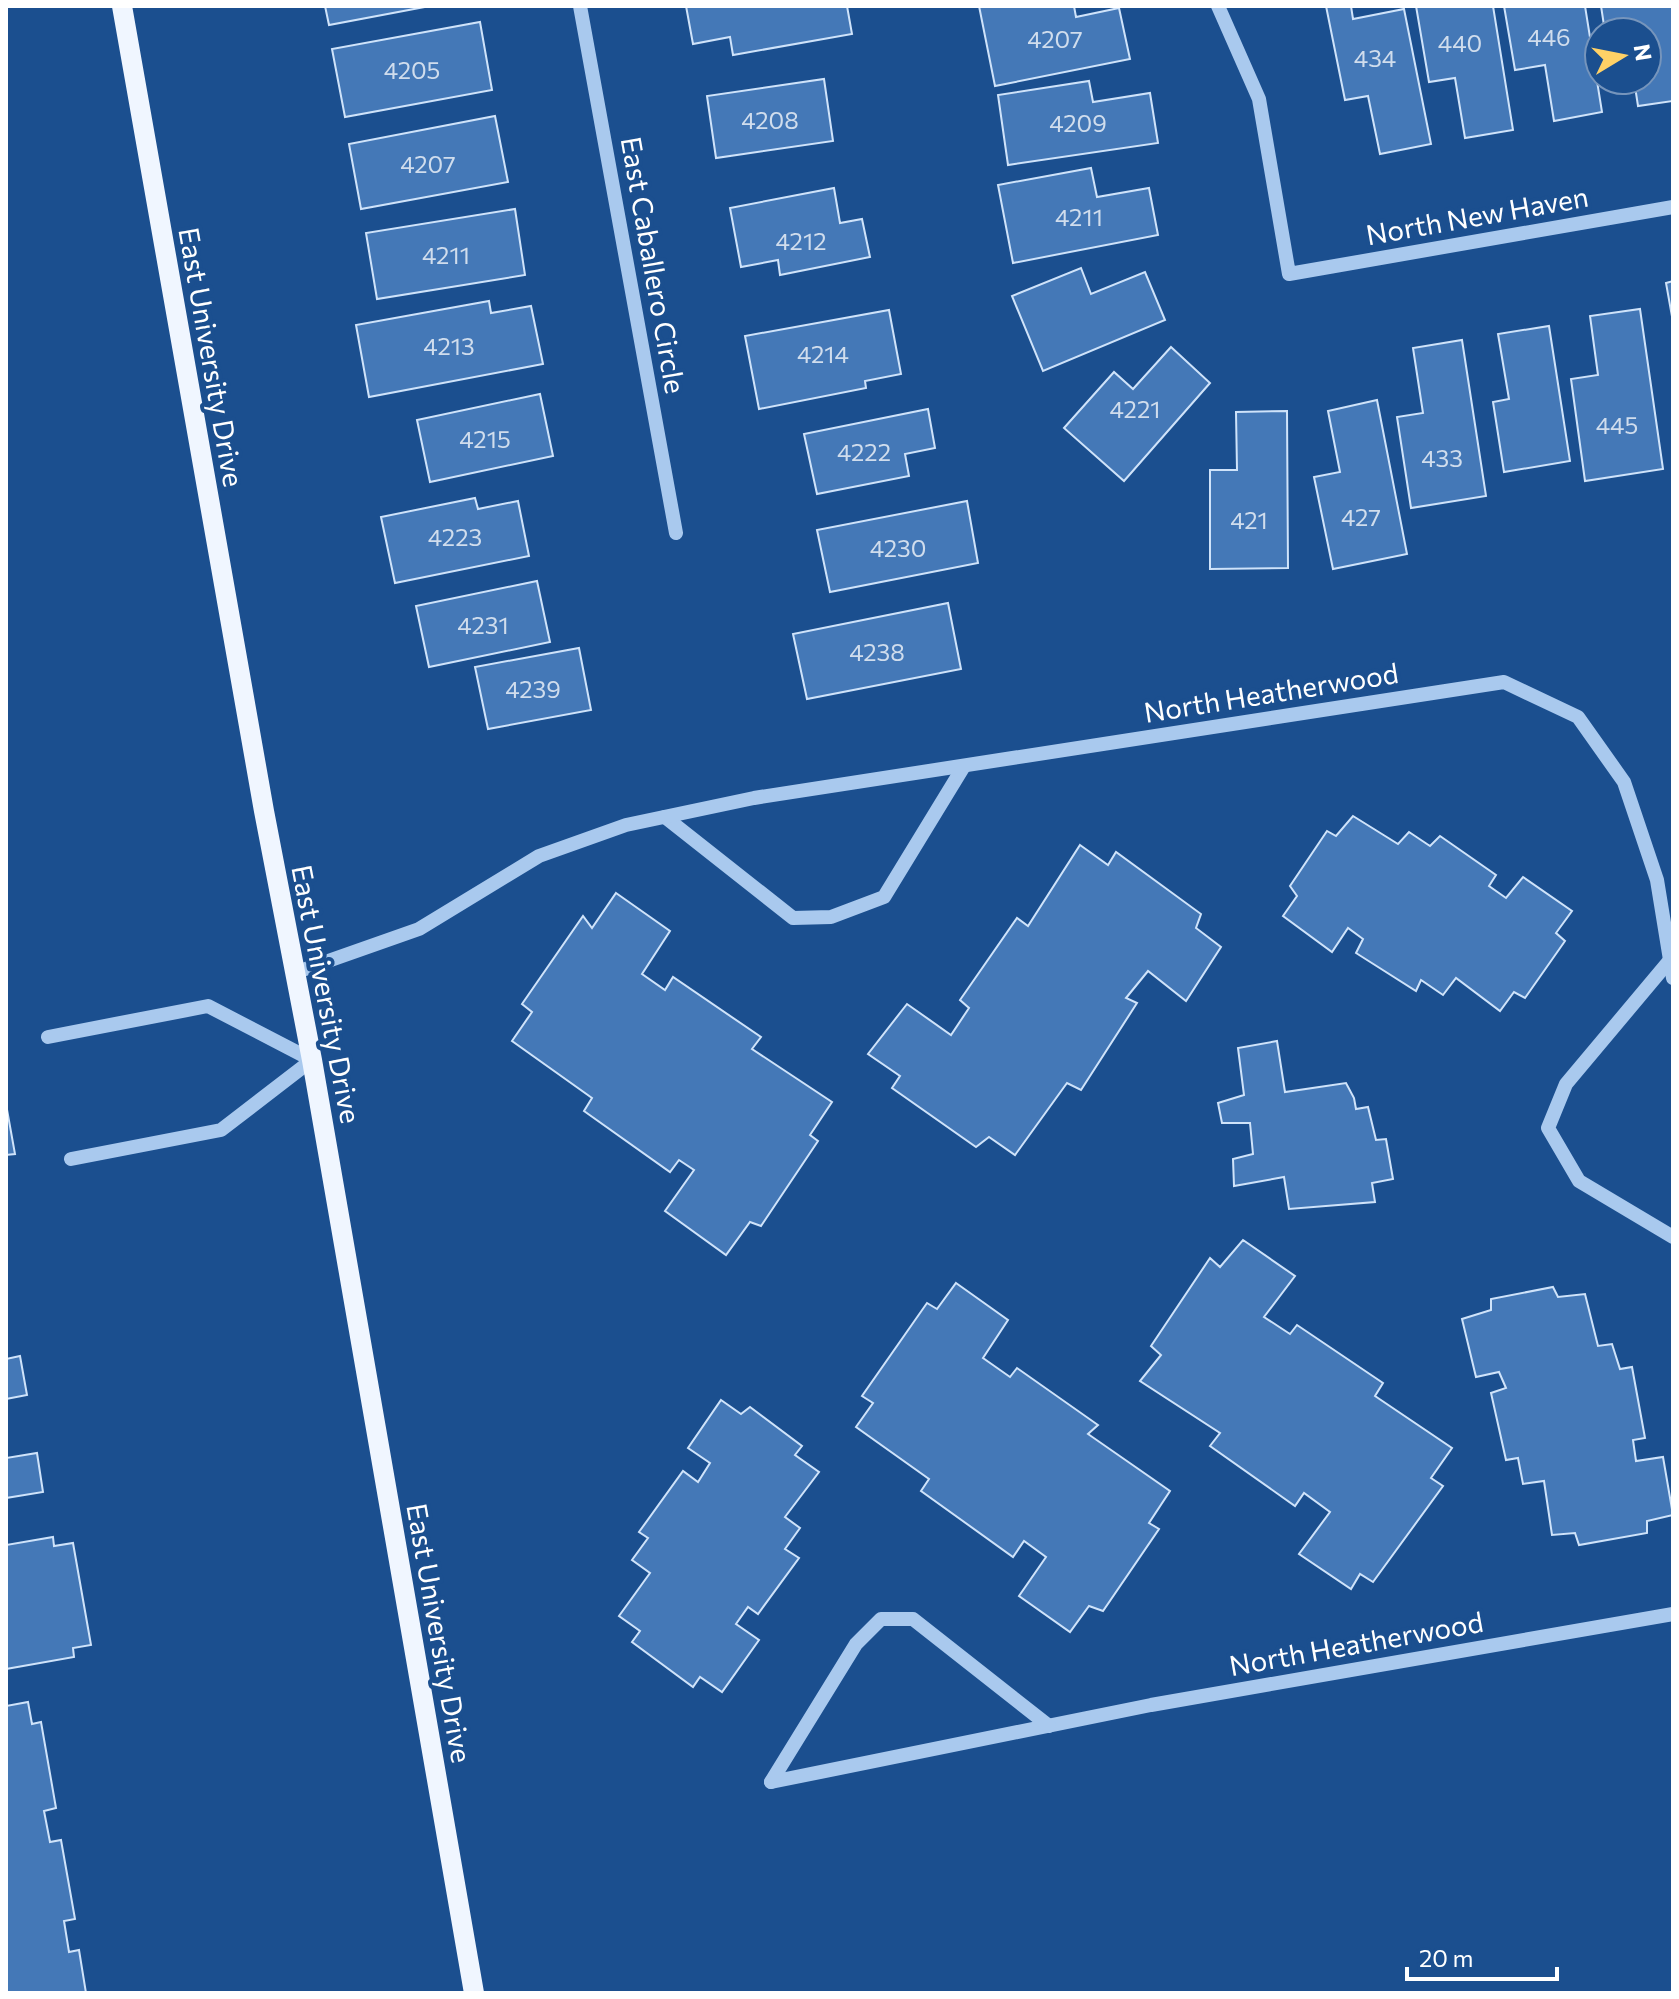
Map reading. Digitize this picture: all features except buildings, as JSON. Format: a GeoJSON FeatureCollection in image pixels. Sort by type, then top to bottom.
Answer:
{"type":"FeatureCollection","features":[{"type":"Feature","properties":{"kind":"main road","name":"East University Drive"},"geometry":{"type":"LineString","coordinates":[[122,6],[312,1060],[474,1993]]}},
{"type":"Feature","properties":{"kind":"street","name":"East Caballero Circle"},"geometry":{"type":"LineString","coordinates":[[580,6],[676,533]]}},
{"type":"Feature","properties":{"kind":"street","name":"North New Haven"},"geometry":{"type":"LineString","coordinates":[[1218,6],[1259,99],[1289,274],[1673,207]]}},
{"type":"Feature","properties":{"kind":"street","name":"North Heatherwood"},"geometry":{"type":"LineString","coordinates":[[294,973],[419,929],[539,856],[626,825],[754,798],[1504,682],[1578,717],[1624,782],[1657,880],[1670,960]]}},
{"type":"Feature","properties":{"kind":"street"},"geometry":{"type":"LineString","coordinates":[[665,817],[793,918],[831,917],[884,897],[964,766]]}},
{"type":"Feature","properties":{"kind":"street"},"geometry":{"type":"LineString","coordinates":[[1670,960],[1673,978]]}},
{"type":"Feature","properties":{"kind":"street"},"geometry":{"type":"LineString","coordinates":[[1670,960],[1566,1084],[1548,1128],[1579,1181],[1673,1237]]}},
{"type":"Feature","properties":{"kind":"street"},"geometry":{"type":"LineString","coordinates":[[48,1037],[208,1006],[312,1060],[221,1130],[71,1159]]}},
{"type":"Feature","properties":{"kind":"street","name":"North Heatherwood"},"geometry":{"type":"LineString","coordinates":[[1049,1726],[913,1619],[881,1619],[856,1644],[771,1782],[1003,1736],[1151,1705],[1673,1614]]}}]}
